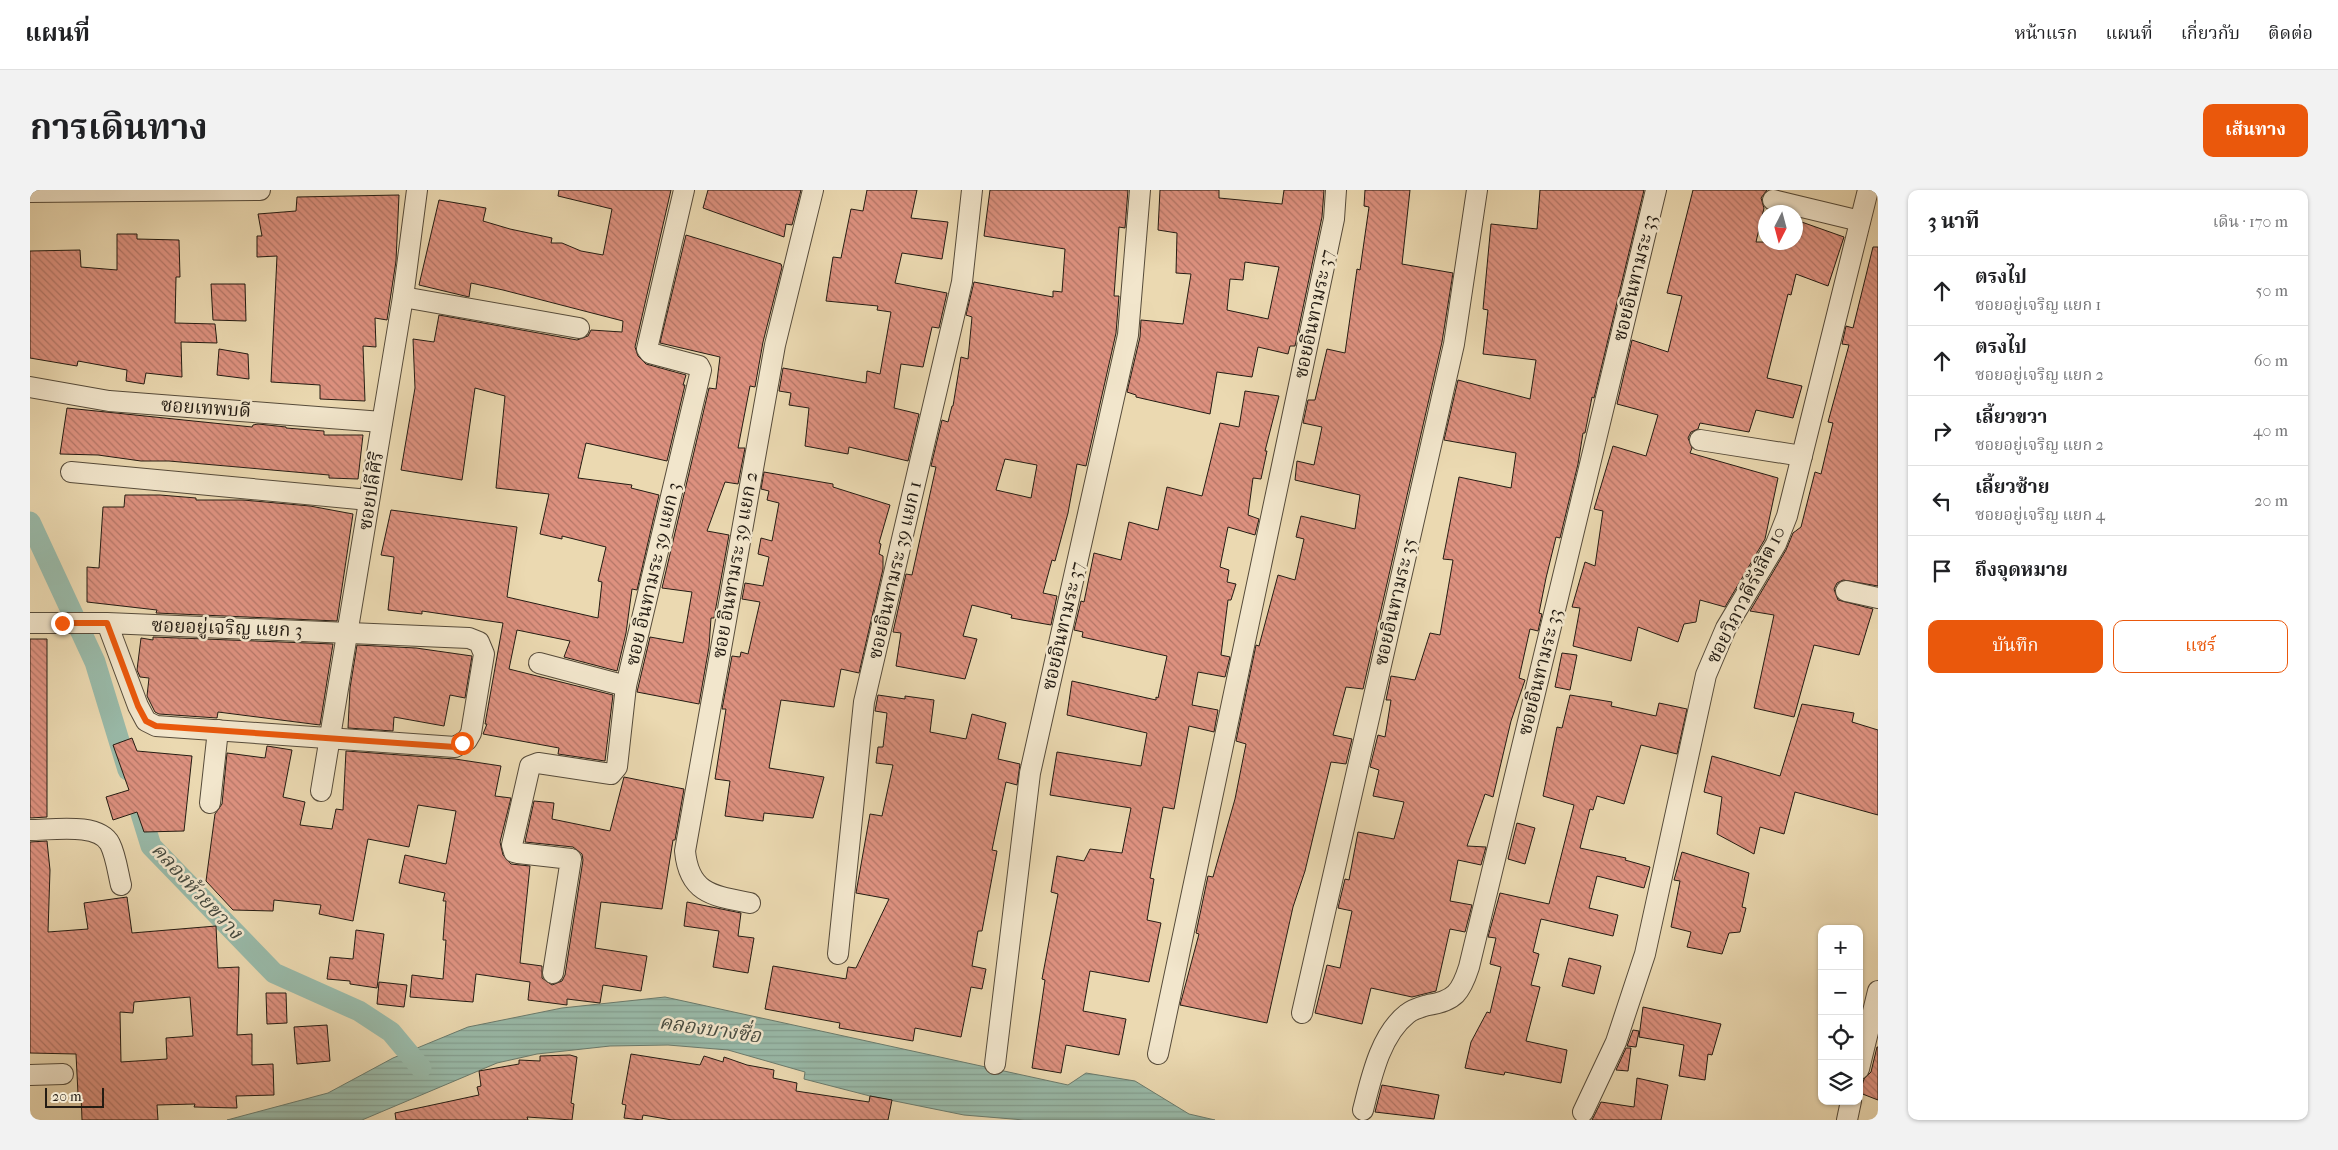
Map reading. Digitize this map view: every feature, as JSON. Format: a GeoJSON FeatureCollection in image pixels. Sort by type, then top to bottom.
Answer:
{"type":"FeatureCollection","features":[{"type":"Feature","properties":{"kind":"street"},"geometry":{"type":"LineString","coordinates":[[30,192],[260,190]]}},
{"type":"Feature","properties":{"kind":"street","name":"ซอยปลีศิริ"},"geometry":{"type":"LineString","coordinates":[[321,791],[403,297],[417,190]]}},
{"type":"Feature","properties":{"kind":"street","name":"ซอย อินทามระ 39 แยก 3"},"geometry":{"type":"LineString","coordinates":[[553,974],[570,859],[514,852],[512,846],[530,766],[538,763],[611,774],[616,771],[626,686],[700,370],[699,366],[650,353],[647,349],[684,190]]}},
{"type":"Feature","properties":{"kind":"street","name":"ซอย อินทามระ 39 แยก 2"},"geometry":{"type":"LineString","coordinates":[[750,903],[713,896],[701,887],[686,866],[685,851],[775,345],[813,190]]}},
{"type":"Feature","properties":{"kind":"street","name":"ซอยอินทามระ 39 แยก 1"},"geometry":{"type":"LineString","coordinates":[[838,954],[864,702],[962,282],[972,190]]}},
{"type":"Feature","properties":{"kind":"street","name":"ซอยอินทามระ 37"},"geometry":{"type":"LineString","coordinates":[[995,1064],[1030,773],[1128,335],[1140,190]]}},
{"type":"Feature","properties":{"kind":"street","name":"ซอยอินทามระ 37"},"geometry":{"type":"LineString","coordinates":[[1158,1054],[1334,219],[1336,190]]}},
{"type":"Feature","properties":{"kind":"street","name":"ซอยอินทามระ 35"},"geometry":{"type":"LineString","coordinates":[[1302,1013],[1454,344],[1477,190]]}},
{"type":"Feature","properties":{"kind":"street","name":"ซอยอินทามระ 33"},"geometry":{"type":"LineString","coordinates":[[1363,1110],[1371,1080],[1385,1044],[1397,1024],[1408,1012],[1454,997],[1463,985],[1469,967],[1656,190]]}},
{"type":"Feature","properties":{"kind":"street","name":"ซอยวิภาวดีรังสิต 10"},"geometry":{"type":"LineString","coordinates":[[1583,1112],[1616,1042],[1645,954],[1706,675],[1726,628],[1776,544],[1787,516],[1868,190]]}},
{"type":"Feature","properties":{"kind":"street"},"geometry":{"type":"LineString","coordinates":[[1773,200],[1860,221]]}},
{"type":"Feature","properties":{"kind":"street"},"geometry":{"type":"LineString","coordinates":[[403,297],[579,328]]}},
{"type":"Feature","properties":{"kind":"street","name":"ซอยเทพบดี"},"geometry":{"type":"LineString","coordinates":[[30,387],[109,401],[382,422]]}},
{"type":"Feature","properties":{"kind":"street"},"geometry":{"type":"LineString","coordinates":[[1700,440],[1802,456]]}},
{"type":"Feature","properties":{"kind":"street"},"geometry":{"type":"LineString","coordinates":[[71,472],[369,500]]}},
{"type":"Feature","properties":{"kind":"street"},"geometry":{"type":"LineString","coordinates":[[1846,590],[1878,598]]}},
{"type":"Feature","properties":{"kind":"street","name":"ซอยอยู่เจริญ แยก 3"},"geometry":{"type":"LineString","coordinates":[[30,623],[87,622],[469,638],[479,642],[482,646],[483,659],[471,733],[467,740],[455,747],[330,737]]}},
{"type":"Feature","properties":{"kind":"street"},"geometry":{"type":"LineString","coordinates":[[107,623],[138,706],[146,721],[156,726],[330,737]]}},
{"type":"Feature","properties":{"kind":"street"},"geometry":{"type":"LineString","coordinates":[[539,663],[626,686]]}},
{"type":"Feature","properties":{"kind":"street"},"geometry":{"type":"LineString","coordinates":[[210,803],[218,730]]}},
{"type":"Feature","properties":{"kind":"street"},"geometry":{"type":"LineString","coordinates":[[30,830],[90,830],[103,834],[110,845],[121,886]]}},
{"type":"Feature","properties":{"kind":"street"},"geometry":{"type":"LineString","coordinates":[[1861,1060],[1878,991]]}},
{"type":"Feature","properties":{"kind":"street"},"geometry":{"type":"LineString","coordinates":[[30,1074],[63,1074]]}},
{"type":"Feature","properties":{"kind":"street"},"geometry":{"type":"LineString","coordinates":[[1847,1120],[1850,1105]]}},
{"type":"Feature","properties":{"kind":"water","name":"คลองบางซื่อ"},"geometry":{"type":"Polygon","coordinates":[[[665,997],[1068,1085],[1086,1073],[1135,1081],[1189,1114],[1215,1120],[1024,1120],[964,1115],[870,1096],[804,1079],[805,1072],[728,1050],[668,1045],[610,1046],[537,1054],[497,1063],[362,1120],[227,1120],[328,1093],[393,1058],[468,1027],[562,1008],[665,997]]]}},
{"type":"Feature","properties":{"kind":"building"},"geometry":{"type":"Polygon","coordinates":[[[559,190],[671,190],[635,347],[638,356],[646,364],[686,375],[667,461],[586,443],[578,478],[632,485],[631,488],[659,495],[637,590],[632,589],[626,633],[617,671],[564,657],[570,641],[517,630],[509,669],[613,695],[605,761],[558,754],[559,748],[483,734],[487,724],[485,724],[503,623],[422,611],[422,614],[388,610],[394,557],[381,555],[391,510],[517,527],[507,597],[598,618],[602,582],[598,581],[606,547],[562,536],[562,539],[540,534],[549,494],[496,488],[505,396],[475,388],[462,480],[401,470],[415,388],[413,339],[434,342],[439,315],[577,340],[588,336],[591,330],[622,332],[623,321],[503,290],[471,283],[469,297],[419,285],[439,200],[486,208],[483,221],[552,238],[551,243],[562,243],[581,251],[603,255],[612,209],[558,196],[559,190]]]}},
{"type":"Feature","properties":{"kind":"building"},"geometry":{"type":"Polygon","coordinates":[[[708,190],[801,190],[792,225],[786,224],[784,237],[703,208],[708,190]]]}},
{"type":"Feature","properties":{"kind":"building"},"geometry":{"type":"Polygon","coordinates":[[[867,190],[917,190],[911,218],[948,222],[942,259],[902,253],[895,283],[947,293],[939,328],[932,327],[923,367],[901,364],[894,408],[919,414],[908,461],[849,447],[848,454],[805,446],[809,408],[789,405],[791,393],[779,391],[783,368],[866,383],[867,371],[880,374],[891,312],[877,310],[878,306],[826,301],[833,257],[841,258],[851,209],[863,211],[867,190]]]}},
{"type":"Feature","properties":{"kind":"building"},"geometry":{"type":"Polygon","coordinates":[[[990,190],[1128,190],[1125,228],[1119,227],[1114,296],[1119,296],[1116,333],[1086,466],[1077,464],[1068,513],[1055,561],[1052,560],[1043,593],[1057,596],[1051,625],[1011,618],[1012,615],[972,605],[963,636],[977,639],[965,679],[896,666],[901,633],[893,632],[906,574],[912,575],[936,467],[931,466],[942,420],[948,422],[953,406],[961,357],[968,359],[972,317],[966,315],[974,282],[1053,297],[1053,291],[1062,292],[1065,249],[984,236],[990,190]],[[1005,459],[996,490],[1031,498],[1037,465],[1005,459]]]}},
{"type":"Feature","properties":{"kind":"building"},"geometry":{"type":"Polygon","coordinates":[[[1160,190],[1219,190],[1219,198],[1282,204],[1284,190],[1324,190],[1322,217],[1295,346],[1290,346],[1288,354],[1258,347],[1252,377],[1217,372],[1210,414],[1136,397],[1136,395],[1127,392],[1140,337],[1141,320],[1183,324],[1191,274],[1176,273],[1177,233],[1158,230],[1160,190]],[[1245,262],[1243,280],[1230,279],[1227,310],[1268,319],[1279,267],[1245,262]]]}},
{"type":"Feature","properties":{"kind":"building"},"geometry":{"type":"Polygon","coordinates":[[[1365,190],[1410,190],[1402,264],[1453,273],[1442,342],[1363,689],[1346,687],[1333,735],[1352,739],[1346,764],[1331,762],[1305,871],[1293,907],[1267,1023],[1180,1005],[1199,934],[1196,933],[1208,876],[1213,877],[1235,799],[1246,744],[1236,741],[1256,645],[1259,646],[1278,575],[1295,580],[1304,539],[1296,537],[1301,516],[1355,529],[1360,495],[1295,480],[1297,461],[1314,465],[1322,427],[1303,423],[1308,400],[1315,400],[1327,349],[1345,353],[1357,269],[1360,270],[1369,207],[1364,206],[1365,190]]]}},
{"type":"Feature","properties":{"kind":"building"},"geometry":{"type":"Polygon","coordinates":[[[1540,190],[1644,190],[1594,398],[1592,397],[1585,433],[1583,433],[1578,464],[1560,538],[1556,537],[1546,578],[1539,613],[1542,614],[1538,631],[1530,629],[1519,678],[1525,680],[1511,721],[1493,797],[1485,794],[1467,846],[1486,847],[1481,865],[1458,860],[1450,901],[1472,905],[1465,932],[1450,929],[1436,991],[1412,997],[1371,988],[1362,1024],[1315,1013],[1327,965],[1340,968],[1352,911],[1338,908],[1345,879],[1349,880],[1358,832],[1394,839],[1404,802],[1373,796],[1379,770],[1370,767],[1378,735],[1385,737],[1391,700],[1386,700],[1391,676],[1415,680],[1430,633],[1440,635],[1453,560],[1443,559],[1459,477],[1511,488],[1516,453],[1444,440],[1458,380],[1530,399],[1536,360],[1483,354],[1488,310],[1483,309],[1491,224],[1537,229],[1540,190]]]}},
{"type":"Feature","properties":{"kind":"building"},"geometry":{"type":"Polygon","coordinates":[[[1693,190],[1767,190],[1761,198],[1763,205],[1758,205],[1758,234],[1756,242],[1758,242],[1758,250],[1803,250],[1803,222],[1844,237],[1828,286],[1796,274],[1791,295],[1788,294],[1767,378],[1802,386],[1793,418],[1756,410],[1749,432],[1700,423],[1698,429],[1691,432],[1688,438],[1692,448],[1690,453],[1778,478],[1765,539],[1725,607],[1700,600],[1696,622],[1684,624],[1678,642],[1638,627],[1631,661],[1573,646],[1580,608],[1572,607],[1585,562],[1595,566],[1603,511],[1594,509],[1613,446],[1646,456],[1658,415],[1617,404],[1632,340],[1668,352],[1682,296],[1667,293],[1693,190]]]}},
{"type":"Feature","properties":{"kind":"building"},"geometry":{"type":"Polygon","coordinates":[[[399,195],[396,261],[387,320],[375,318],[376,347],[363,346],[365,401],[320,399],[320,385],[271,382],[277,256],[257,257],[257,236],[262,236],[258,214],[296,211],[297,197],[399,195]]]}},
{"type":"Feature","properties":{"kind":"building"},"geometry":{"type":"Polygon","coordinates":[[[117,234],[137,234],[137,239],[179,240],[180,277],[176,277],[175,323],[215,324],[217,343],[181,342],[182,377],[146,373],[144,384],[126,381],[127,370],[78,361],[77,366],[30,358],[30,251],[80,250],[81,267],[117,270],[117,234]]]}},
{"type":"Feature","properties":{"kind":"building"},"geometry":{"type":"Polygon","coordinates":[[[686,235],[781,264],[782,267],[763,342],[755,387],[750,386],[738,448],[745,448],[738,484],[725,482],[707,531],[729,535],[714,618],[711,618],[709,647],[699,704],[637,692],[650,637],[683,643],[692,592],[662,588],[709,388],[716,389],[720,357],[660,343],[686,235]]]}},
{"type":"Feature","properties":{"kind":"building"},"geometry":{"type":"Polygon","coordinates":[[[1873,247],[1878,247],[1878,586],[1843,580],[1837,583],[1834,589],[1838,600],[1873,609],[1859,655],[1814,645],[1794,717],[1754,708],[1774,615],[1750,611],[1786,550],[1793,533],[1801,527],[1815,472],[1821,474],[1833,423],[1828,422],[1849,345],[1842,344],[1846,326],[1853,328],[1873,247]]]}},
{"type":"Feature","properties":{"kind":"building"},"geometry":{"type":"Polygon","coordinates":[[[211,284],[245,284],[246,321],[213,320],[211,284]]]}},
{"type":"Feature","properties":{"kind":"building"},"geometry":{"type":"Polygon","coordinates":[[[219,349],[248,354],[249,379],[217,375],[219,349]]]}},
{"type":"Feature","properties":{"kind":"building"},"geometry":{"type":"Polygon","coordinates":[[[1245,391],[1279,396],[1265,451],[1267,451],[1261,479],[1253,478],[1248,515],[1259,519],[1255,535],[1228,527],[1220,567],[1229,570],[1227,582],[1236,584],[1231,600],[1228,600],[1221,655],[1230,657],[1225,677],[1198,672],[1192,705],[1218,710],[1214,732],[1189,726],[1174,809],[1163,807],[1150,878],[1154,879],[1147,920],[1161,923],[1149,982],[1090,971],[1083,1011],[1126,1019],[1119,1055],[1066,1045],[1061,1073],[1032,1068],[1045,980],[1042,979],[1058,894],[1051,892],[1057,856],[1084,861],[1090,849],[1122,853],[1131,808],[1050,795],[1057,752],[1141,766],[1147,733],[1067,715],[1072,681],[1156,700],[1167,656],[1082,637],[1083,632],[1074,630],[1081,601],[1084,602],[1094,553],[1121,560],[1129,522],[1158,530],[1167,487],[1202,496],[1220,423],[1239,427],[1245,391]]]}},
{"type":"Feature","properties":{"kind":"building"},"geometry":{"type":"Polygon","coordinates":[[[67,408],[252,427],[258,424],[324,431],[324,435],[363,435],[358,479],[329,478],[329,475],[169,461],[141,461],[98,455],[60,454],[67,408]]]}},
{"type":"Feature","properties":{"kind":"building"},"geometry":{"type":"Polygon","coordinates":[[[764,472],[833,484],[833,487],[890,505],[879,543],[881,544],[879,554],[883,556],[883,569],[859,673],[841,669],[834,707],[781,700],[769,768],[824,777],[813,818],[764,813],[763,821],[725,816],[730,781],[715,779],[726,709],[722,709],[732,656],[740,657],[741,652],[748,654],[760,602],[742,599],[745,583],[763,586],[769,557],[758,554],[761,538],[772,541],[779,503],[767,500],[769,491],[761,489],[764,472]]]}},
{"type":"Feature","properties":{"kind":"building"},"geometry":{"type":"Polygon","coordinates":[[[125,495],[160,495],[196,498],[196,500],[243,500],[310,506],[353,514],[337,621],[156,613],[157,610],[87,602],[87,567],[99,568],[103,507],[124,507],[125,495]]]}},
{"type":"Feature","properties":{"kind":"building"},"geometry":{"type":"Polygon","coordinates":[[[153,637],[333,644],[320,725],[218,712],[217,718],[159,714],[155,712],[147,696],[149,678],[140,677],[137,670],[141,638],[153,640],[153,637]]]}},
{"type":"Feature","properties":{"kind":"building"},"geometry":{"type":"Polygon","coordinates":[[[30,639],[47,639],[47,817],[30,818],[30,639]]]}},
{"type":"Feature","properties":{"kind":"building"},"geometry":{"type":"Polygon","coordinates":[[[357,645],[416,648],[472,656],[465,698],[450,695],[444,726],[394,717],[393,731],[348,728],[350,688],[357,645]]]}},
{"type":"Feature","properties":{"kind":"building"},"geometry":{"type":"Polygon","coordinates":[[[1562,653],[1577,655],[1570,690],[1555,687],[1562,653]]]}},
{"type":"Feature","properties":{"kind":"building"},"geometry":{"type":"Polygon","coordinates":[[[878,695],[905,699],[905,696],[934,700],[930,732],[966,739],[972,714],[1006,723],[998,759],[1020,764],[1017,785],[1006,782],[992,850],[997,851],[982,931],[978,931],[972,966],[986,969],[982,989],[971,987],[961,1037],[915,1028],[913,1041],[839,1028],[840,1023],[765,1009],[773,966],[846,979],[848,967],[856,968],[889,899],[856,893],[870,814],[882,816],[893,765],[876,763],[878,747],[883,747],[887,713],[875,711],[878,695]]]}},
{"type":"Feature","properties":{"kind":"building"},"geometry":{"type":"Polygon","coordinates":[[[1570,695],[1612,702],[1611,706],[1656,716],[1659,703],[1687,709],[1677,754],[1641,745],[1624,804],[1597,796],[1593,810],[1590,809],[1580,848],[1626,858],[1625,860],[1650,867],[1644,888],[1597,876],[1589,908],[1618,915],[1613,936],[1541,919],[1533,952],[1539,954],[1531,985],[1540,987],[1526,1041],[1567,1050],[1561,1083],[1505,1072],[1504,1075],[1465,1068],[1471,1042],[1487,1012],[1490,1013],[1501,967],[1490,964],[1496,938],[1488,937],[1500,893],[1549,904],[1574,805],[1543,796],[1557,727],[1562,728],[1570,695]]]}},
{"type":"Feature","properties":{"kind":"building"},"geometry":{"type":"Polygon","coordinates":[[[1802,704],[1854,713],[1852,722],[1878,730],[1878,815],[1795,792],[1784,834],[1760,827],[1754,854],[1717,834],[1722,797],[1704,792],[1712,756],[1780,776],[1802,704]]]}},
{"type":"Feature","properties":{"kind":"building"},"geometry":{"type":"Polygon","coordinates":[[[132,738],[137,751],[192,756],[184,831],[144,832],[137,812],[113,820],[106,797],[129,790],[113,745],[132,738]]]}},
{"type":"Feature","properties":{"kind":"building"},"geometry":{"type":"Polygon","coordinates":[[[267,746],[292,750],[283,797],[305,802],[300,825],[332,829],[336,809],[343,810],[346,751],[455,759],[501,766],[495,796],[511,798],[500,842],[503,855],[511,864],[530,866],[520,963],[542,966],[542,978],[552,985],[562,981],[565,975],[583,860],[582,854],[573,847],[525,842],[534,801],[554,803],[552,819],[610,831],[624,777],[684,789],[675,840],[673,840],[662,909],[601,902],[595,948],[647,956],[641,991],[603,985],[600,1003],[567,999],[567,1005],[528,1000],[530,982],[476,974],[473,1002],[410,997],[412,975],[443,979],[446,901],[443,901],[445,893],[399,883],[405,855],[446,864],[456,811],[418,805],[409,847],[368,839],[353,921],[319,914],[321,905],[274,900],[273,911],[233,910],[206,881],[215,814],[222,804],[227,753],[265,758],[267,746]]]}},
{"type":"Feature","properties":{"kind":"building"},"geometry":{"type":"Polygon","coordinates":[[[1517,823],[1535,828],[1525,864],[1508,859],[1517,823]]]}},
{"type":"Feature","properties":{"kind":"building"},"geometry":{"type":"Polygon","coordinates":[[[47,841],[50,870],[48,932],[88,929],[84,903],[127,897],[132,933],[216,926],[218,968],[239,967],[237,1035],[252,1034],[252,1065],[273,1064],[274,1095],[236,1096],[237,1108],[194,1107],[195,1104],[157,1105],[158,1120],[82,1120],[81,1094],[78,1094],[76,1054],[30,1053],[30,842],[47,841]],[[190,997],[134,1002],[133,1013],[120,1012],[121,1062],[167,1059],[166,1038],[193,1036],[190,997]]]}},
{"type":"Feature","properties":{"kind":"building"},"geometry":{"type":"Polygon","coordinates":[[[1682,852],[1749,873],[1742,907],[1746,908],[1740,932],[1729,933],[1722,954],[1687,947],[1691,932],[1671,927],[1680,881],[1674,880],[1682,852]]]}},
{"type":"Feature","properties":{"kind":"building"},"geometry":{"type":"Polygon","coordinates":[[[687,902],[741,913],[738,936],[754,938],[748,973],[713,967],[719,931],[684,926],[687,902]]]}},
{"type":"Feature","properties":{"kind":"building"},"geometry":{"type":"Polygon","coordinates":[[[356,930],[384,934],[377,988],[350,984],[350,981],[327,979],[330,957],[353,959],[356,930]]]}},
{"type":"Feature","properties":{"kind":"building"},"geometry":{"type":"Polygon","coordinates":[[[1569,958],[1601,966],[1594,994],[1562,986],[1569,958]]]}},
{"type":"Feature","properties":{"kind":"building"},"geometry":{"type":"Polygon","coordinates":[[[379,982],[407,985],[404,1007],[377,1004],[379,982]]]}},
{"type":"Feature","properties":{"kind":"building"},"geometry":{"type":"Polygon","coordinates":[[[266,993],[286,993],[287,1023],[267,1024],[266,993]]]}},
{"type":"Feature","properties":{"kind":"building"},"geometry":{"type":"Polygon","coordinates":[[[1643,1007],[1721,1024],[1712,1055],[1708,1054],[1705,1080],[1679,1076],[1684,1045],[1639,1037],[1643,1007]]]}},
{"type":"Feature","properties":{"kind":"building"},"geometry":{"type":"Polygon","coordinates":[[[327,1025],[330,1061],[297,1064],[294,1027],[327,1025]]]}},
{"type":"Feature","properties":{"kind":"building"},"geometry":{"type":"Polygon","coordinates":[[[1633,1030],[1639,1031],[1636,1047],[1627,1046],[1633,1030]]]}},
{"type":"Feature","properties":{"kind":"building"},"geometry":{"type":"Polygon","coordinates":[[[1878,1047],[1878,1100],[1863,1094],[1864,1079],[1871,1072],[1878,1047]]]}},
{"type":"Feature","properties":{"kind":"building"},"geometry":{"type":"Polygon","coordinates":[[[1626,1048],[1631,1048],[1628,1071],[1616,1070],[1626,1048]]]}},
{"type":"Feature","properties":{"kind":"building"},"geometry":{"type":"Polygon","coordinates":[[[631,1054],[700,1065],[704,1056],[723,1062],[724,1057],[747,1065],[774,1070],[773,1078],[797,1083],[796,1091],[869,1102],[870,1096],[892,1100],[888,1120],[672,1120],[643,1115],[642,1120],[624,1118],[626,1105],[622,1104],[631,1054]]]}},
{"type":"Feature","properties":{"kind":"building"},"geometry":{"type":"Polygon","coordinates":[[[570,1055],[577,1057],[571,1103],[574,1104],[572,1120],[527,1117],[528,1120],[396,1120],[395,1113],[479,1095],[477,1087],[481,1086],[479,1071],[519,1064],[519,1060],[540,1061],[540,1056],[570,1055]]]}},
{"type":"Feature","properties":{"kind":"building"},"geometry":{"type":"Polygon","coordinates":[[[1637,1078],[1668,1085],[1661,1120],[1592,1120],[1601,1102],[1634,1107],[1637,1078]]]}},
{"type":"Feature","properties":{"kind":"building"},"geometry":{"type":"Polygon","coordinates":[[[1382,1085],[1439,1095],[1434,1119],[1375,1112],[1382,1085]]]}},
{"type":"Feature","properties":{"kind":"waterway","name":"คลองห้วยขวาง"},"geometry":{"type":"LineString","coordinates":[[30,522],[95,662],[128,770]]}},
{"type":"Feature","properties":{"kind":"waterway","name":"คลองห้วยขวาง"},"geometry":{"type":"LineString","coordinates":[[138,804],[151,846],[274,973],[359,1011],[391,1032],[421,1068]]}},
{"type":"Feature","properties":{"kind":"route"},"geometry":{"type":"LineString","coordinates":[[62,623],[107,623],[138,706],[146,721],[156,726],[455,747],[462,743]]}}]}
